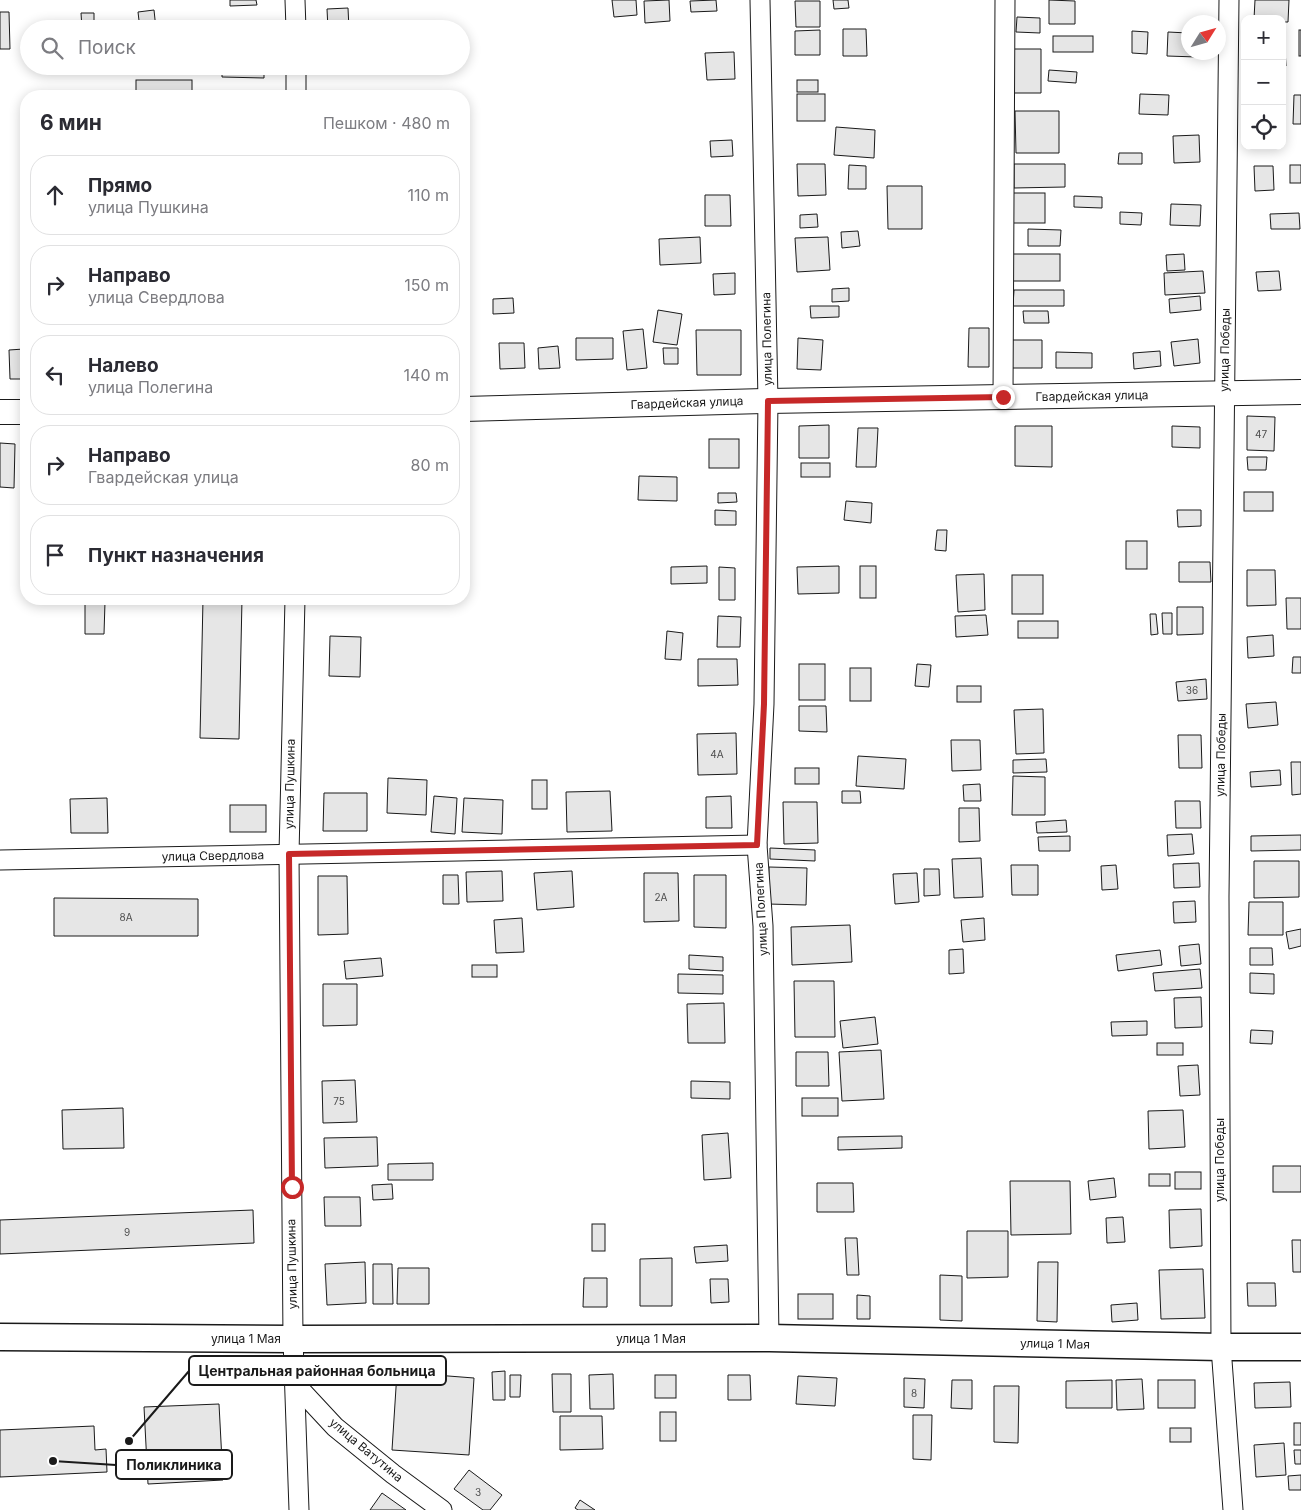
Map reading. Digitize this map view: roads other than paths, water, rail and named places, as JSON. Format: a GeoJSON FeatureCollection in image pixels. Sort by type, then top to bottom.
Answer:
{"type":"FeatureCollection","features":[{"type":"Feature","properties":{"kind":"main road","name":"улица 1 Мая"},"geometry":{"type":"LineString","coordinates":[[0,1337],[293,1340],[769,1338],[1301,1347]]}},
{"type":"Feature","properties":{"kind":"street"},"geometry":{"type":"LineString","coordinates":[[295,0],[296,20]]}},
{"type":"Feature","properties":{"kind":"street","name":"улица Полегина"},"geometry":{"type":"LineString","coordinates":[[760,0],[768,401],[764,704],[757,845],[763,936],[769,1338]]}},
{"type":"Feature","properties":{"kind":"street"},"geometry":{"type":"LineString","coordinates":[[1003,397],[1005,0]]}},
{"type":"Feature","properties":{"kind":"street","name":"улица Победы"},"geometry":{"type":"LineString","coordinates":[[1229,0],[1219,898],[1221,1347],[1233,1510]]}},
{"type":"Feature","properties":{"kind":"street"},"geometry":{"type":"LineString","coordinates":[[296,75],[296,90]]}},
{"type":"Feature","properties":{"kind":"street","name":"Гвардейская улица"},"geometry":{"type":"LineString","coordinates":[[470,409],[768,401],[1301,392]]}},
{"type":"Feature","properties":{"kind":"street"},"geometry":{"type":"LineString","coordinates":[[0,412],[20,412]]}},
{"type":"Feature","properties":{"kind":"street","name":"улица Пушкина"},"geometry":{"type":"LineString","coordinates":[[295,605],[289,854],[293,1340],[299,1510]]}},
{"type":"Feature","properties":{"kind":"street","name":"улица Свердлова"},"geometry":{"type":"LineString","coordinates":[[0,860],[757,845]]}},
{"type":"Feature","properties":{"kind":"street","name":"улица Ватутина"},"geometry":{"type":"LineString","coordinates":[[295,1384],[335,1427],[393,1474],[442,1510]]}},
{"type":"Feature","properties":{"kind":"place","name":"Центральная районная больница"},"geometry":{"type":"Point","coordinates":[129,1441]}},
{"type":"Feature","properties":{"kind":"place","name":"Поликлиника"},"geometry":{"type":"Point","coordinates":[53,1461]}}]}
